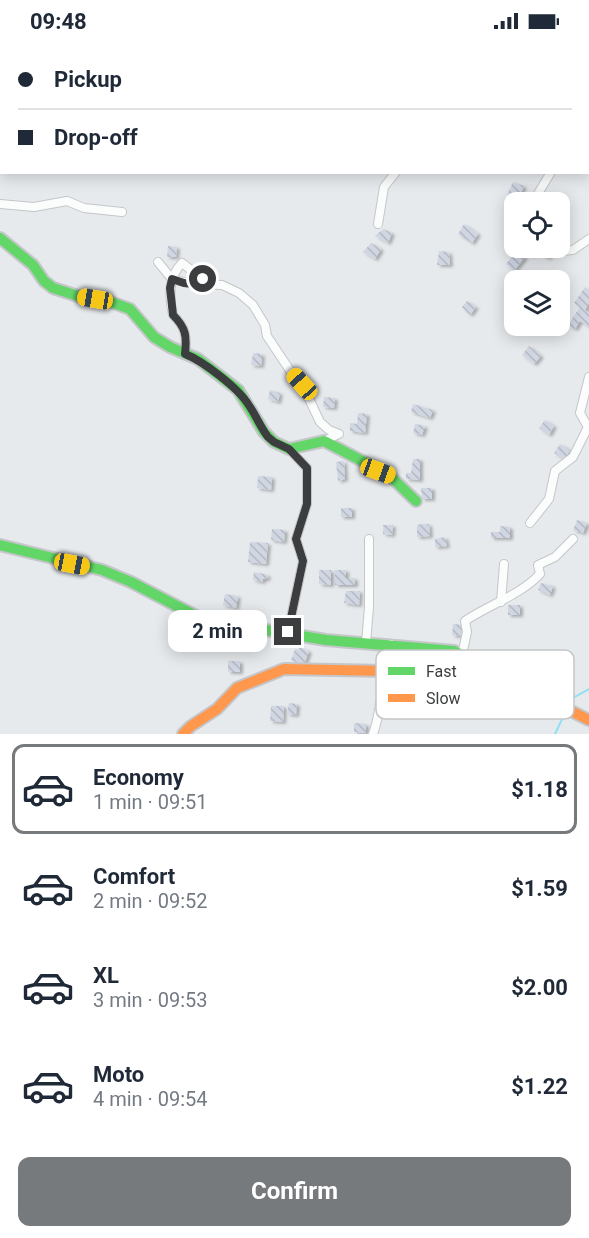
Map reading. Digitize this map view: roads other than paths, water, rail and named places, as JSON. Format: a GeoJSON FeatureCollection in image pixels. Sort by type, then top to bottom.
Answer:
{"type":"FeatureCollection","features":[{"type":"Feature","properties":{"kind":"street"},"geometry":{"type":"LineString","coordinates":[[378,224],[384,187],[394,174]]}},
{"type":"Feature","properties":{"kind":"street"},"geometry":{"type":"LineString","coordinates":[[539,192],[550,174]]}},
{"type":"Feature","properties":{"kind":"street"},"geometry":{"type":"LineString","coordinates":[[0,204],[34,207],[67,201],[84,208],[122,212]]}},
{"type":"Feature","properties":{"kind":"street"},"geometry":{"type":"LineString","coordinates":[[0,238],[33,265],[44,281],[53,288],[81,297],[108,301],[130,309],[154,337],[198,359],[238,390],[264,432],[274,442],[289,449],[307,468],[307,504],[296,539],[303,561],[288,632]]}},
{"type":"Feature","properties":{"kind":"street"},"geometry":{"type":"LineString","coordinates":[[570,250],[589,239]]}},
{"type":"Feature","properties":{"kind":"street"},"geometry":{"type":"LineString","coordinates":[[158,262],[172,279],[184,283],[222,285],[239,292],[253,304],[265,324],[267,336],[291,372],[302,384],[320,422],[329,430],[339,434],[324,441],[289,449]]}},
{"type":"Feature","properties":{"kind":"street"},"geometry":{"type":"LineString","coordinates":[[185,354],[187,334],[182,323],[173,315],[170,288],[172,279],[182,262],[203,279],[206,285]]}},
{"type":"Feature","properties":{"kind":"street"},"geometry":{"type":"LineString","coordinates":[[530,523],[549,500],[555,471],[573,457],[588,427],[580,413],[589,377]]}},
{"type":"Feature","properties":{"kind":"street"},"geometry":{"type":"LineString","coordinates":[[324,441],[389,475],[416,501]]}},
{"type":"Feature","properties":{"kind":"street"},"geometry":{"type":"LineString","coordinates":[[366,642],[369,607],[369,539]]}},
{"type":"Feature","properties":{"kind":"street"},"geometry":{"type":"LineString","coordinates":[[463,650],[467,632],[465,621],[531,583],[540,574],[538,565],[555,557],[573,539]]}},
{"type":"Feature","properties":{"kind":"street"},"geometry":{"type":"LineString","coordinates":[[0,545],[102,570],[131,582],[198,617],[217,622],[326,640],[444,650]]}},
{"type":"Feature","properties":{"kind":"street"},"geometry":{"type":"LineString","coordinates":[[501,602],[504,564]]}},
{"type":"Feature","properties":{"kind":"street"},"geometry":{"type":"LineString","coordinates":[[390,650],[391,644]]}},
{"type":"Feature","properties":{"kind":"street"},"geometry":{"type":"LineString","coordinates":[[183,734],[217,709],[237,687],[284,669],[376,671]]}},
{"type":"Feature","properties":{"kind":"street"},"geometry":{"type":"LineString","coordinates":[[574,713],[589,720]]}},
{"type":"Feature","properties":{"kind":"street"},"geometry":{"type":"LineString","coordinates":[[373,734],[377,719]]}},
{"type":"Feature","properties":{"kind":"waterway"},"geometry":{"type":"LineString","coordinates":[[574,697],[589,689]]}},
{"type":"Feature","properties":{"kind":"waterway"},"geometry":{"type":"LineString","coordinates":[[555,734],[562,719]]}}]}
